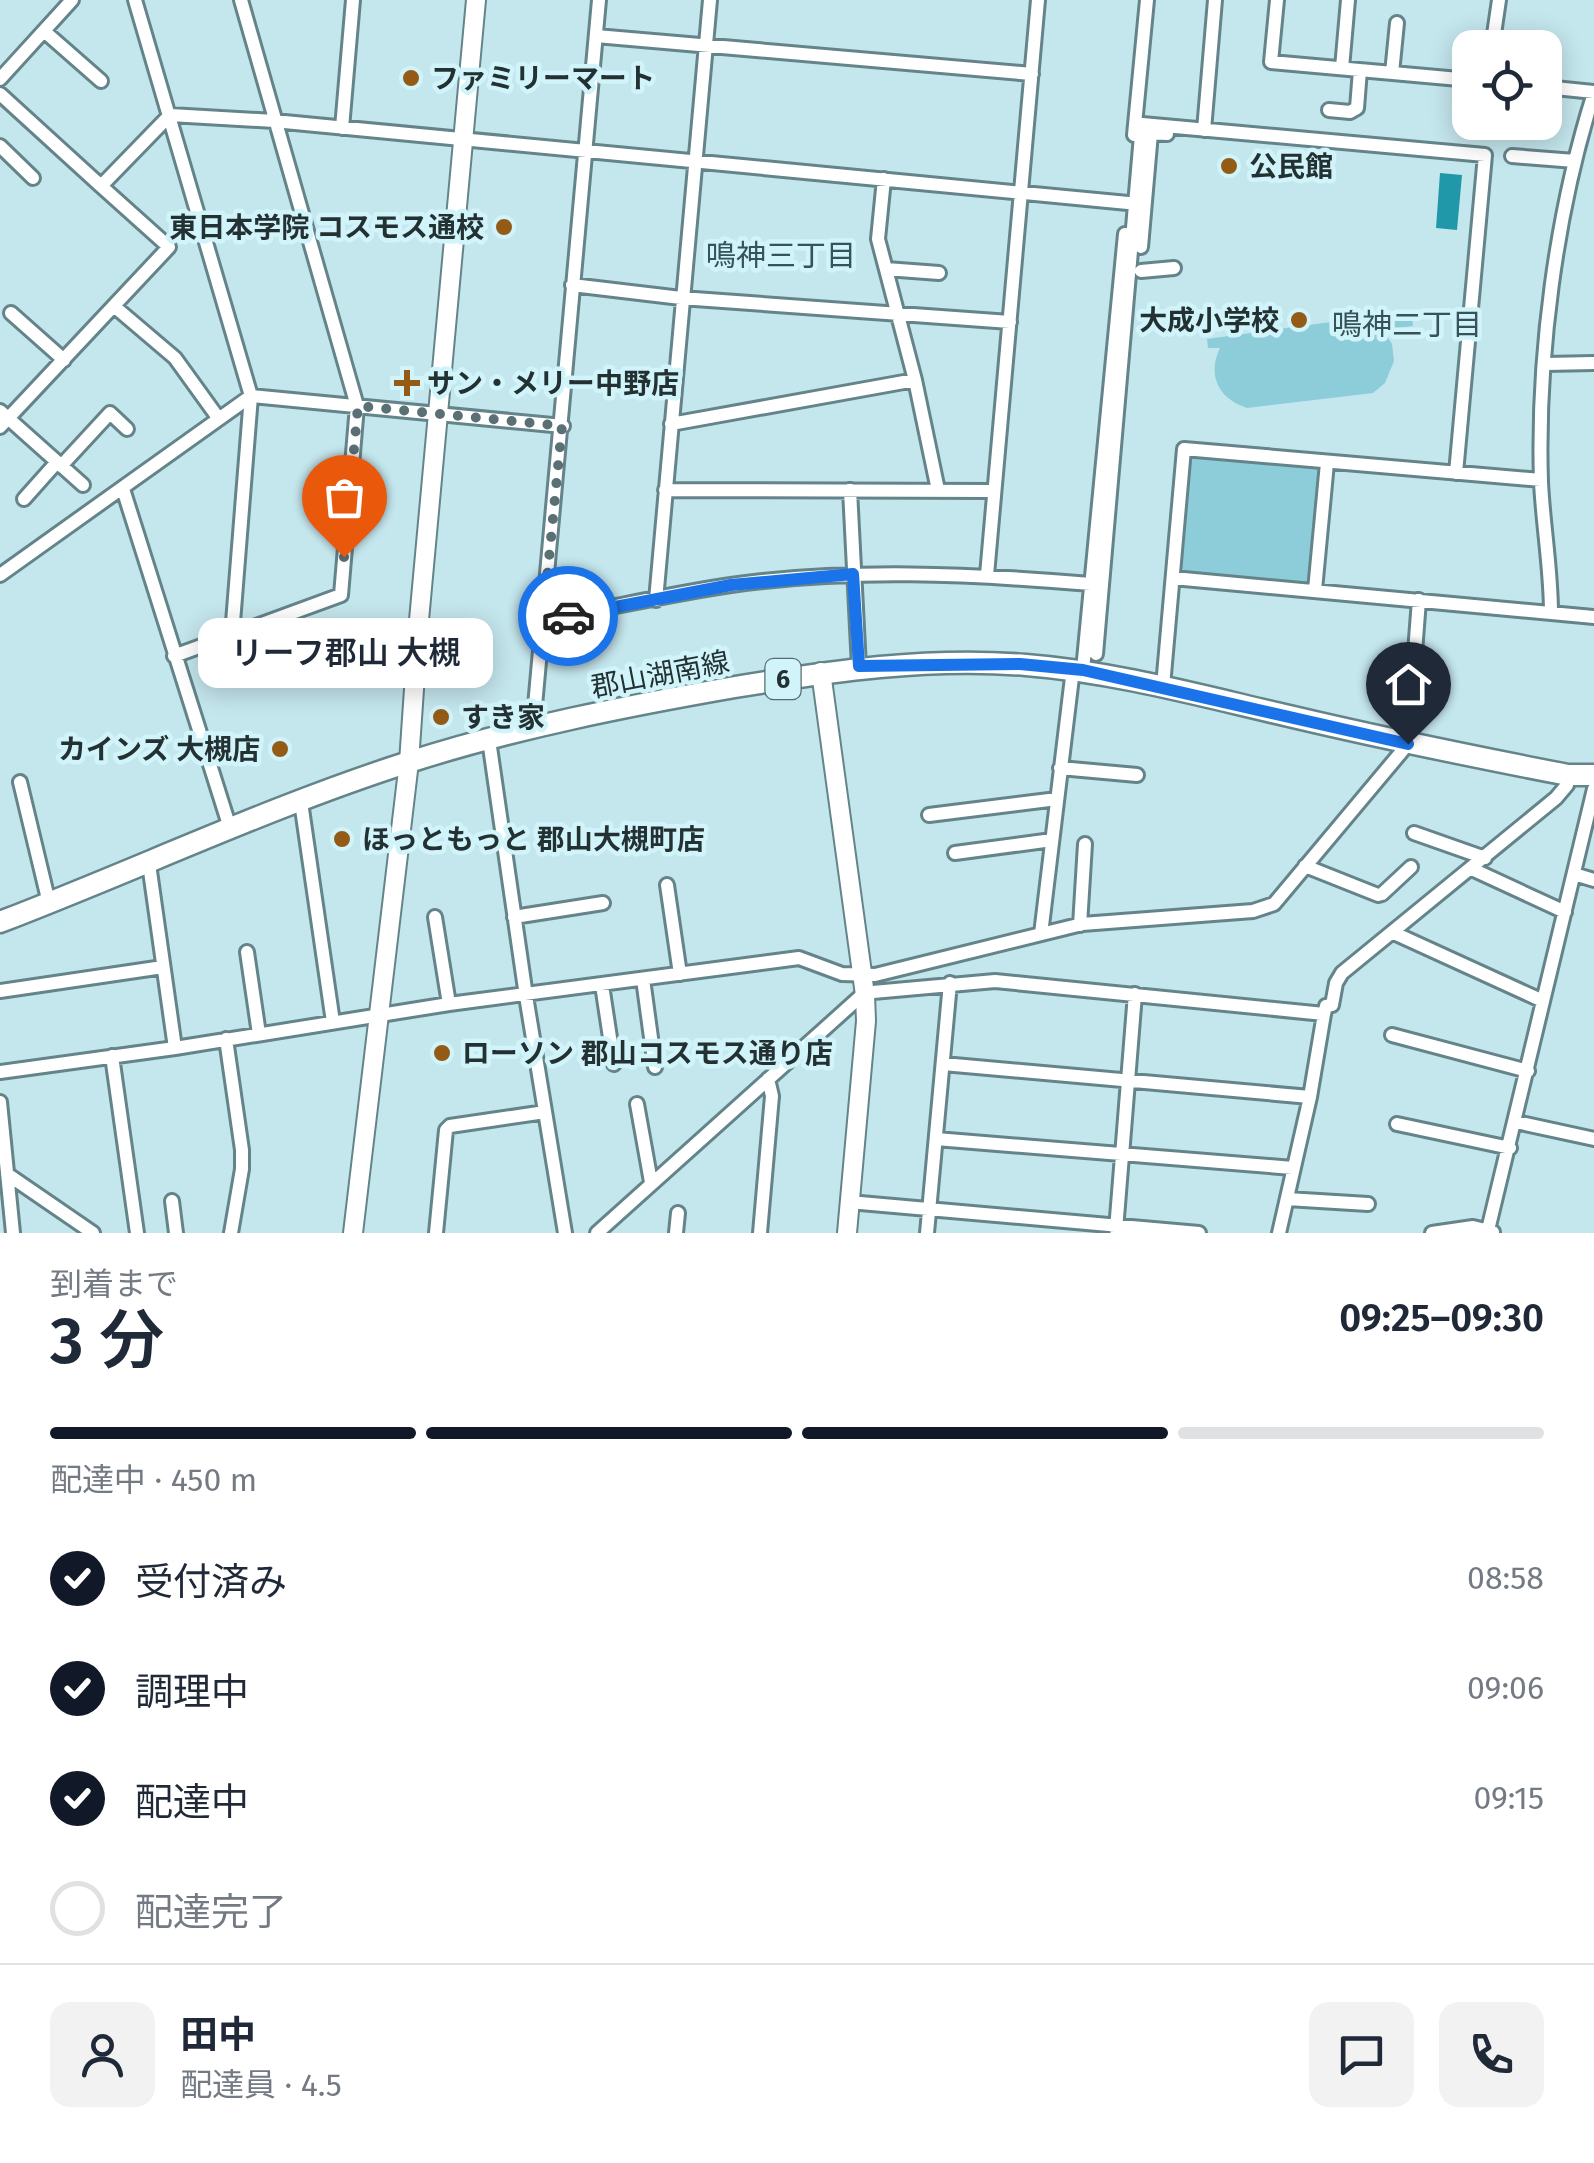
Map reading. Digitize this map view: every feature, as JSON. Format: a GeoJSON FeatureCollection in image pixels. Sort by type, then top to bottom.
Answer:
{"type":"FeatureCollection","features":[{"type":"Feature","properties":{"kind":"main road","name":"郡山湖南線"},"geometry":{"type":"LineString","coordinates":[[0,922],[230,828],[409,762],[533,728],[672,698],[859,666],[1089,663],[1163,686],[1408,744],[1568,774],[1594,775]]}},
{"type":"Feature","properties":{"kind":"street"},"geometry":{"type":"LineString","coordinates":[[0,79],[72,0]]}},
{"type":"Feature","properties":{"kind":"street"},"geometry":{"type":"LineString","coordinates":[[135,0],[251,396],[232,635]]}},
{"type":"Feature","properties":{"kind":"street"},"geometry":{"type":"LineString","coordinates":[[174,656],[341,595],[358,406],[241,0]]}},
{"type":"Feature","properties":{"kind":"street"},"geometry":{"type":"LineString","coordinates":[[342,128],[352,0]]}},
{"type":"Feature","properties":{"kind":"street"},"geometry":{"type":"LineString","coordinates":[[353,1233],[409,762],[476,0]]}},
{"type":"Feature","properties":{"kind":"street"},"geometry":{"type":"LineString","coordinates":[[533,728],[600,0]]}},
{"type":"Feature","properties":{"kind":"street"},"geometry":{"type":"LineString","coordinates":[[656,600],[710,0]]}},
{"type":"Feature","properties":{"kind":"street"},"geometry":{"type":"LineString","coordinates":[[986,575],[1038,0]]}},
{"type":"Feature","properties":{"kind":"street"},"geometry":{"type":"LineString","coordinates":[[1089,663],[1091,584],[1147,0]]}},
{"type":"Feature","properties":{"kind":"street"},"geometry":{"type":"LineString","coordinates":[[1200,130],[1207,0]]}},
{"type":"Feature","properties":{"kind":"street"},"geometry":{"type":"LineString","coordinates":[[1200,130],[1215,0]]}},
{"type":"Feature","properties":{"kind":"street"},"geometry":{"type":"LineString","coordinates":[[1277,0],[1271,62],[1452,78]]}},
{"type":"Feature","properties":{"kind":"street"},"geometry":{"type":"LineString","coordinates":[[1342,68],[1348,0]]}},
{"type":"Feature","properties":{"kind":"street"},"geometry":{"type":"LineString","coordinates":[[1494,30],[1498,0]]}},
{"type":"Feature","properties":{"kind":"street"},"geometry":{"type":"LineString","coordinates":[[1392,73],[1398,22]]}},
{"type":"Feature","properties":{"kind":"street"},"geometry":{"type":"LineString","coordinates":[[44,31],[101,81]]}},
{"type":"Feature","properties":{"kind":"street"},"geometry":{"type":"LineString","coordinates":[[596,36],[1032,74]]}},
{"type":"Feature","properties":{"kind":"street"},"geometry":{"type":"LineString","coordinates":[[1328,110],[1350,112],[1357,108],[1360,70]]}},
{"type":"Feature","properties":{"kind":"street"},"geometry":{"type":"LineString","coordinates":[[1551,612],[1541,480],[1546,364],[1557,244],[1594,93],[1562,89]]}},
{"type":"Feature","properties":{"kind":"street"},"geometry":{"type":"LineString","coordinates":[[0,94],[170,247],[3,419],[83,486]]}},
{"type":"Feature","properties":{"kind":"street"},"geometry":{"type":"LineString","coordinates":[[101,186],[170,115],[1128,203]]}},
{"type":"Feature","properties":{"kind":"street"},"geometry":{"type":"LineString","coordinates":[[1089,663],[1142,124],[1484,155],[1452,473]]}},
{"type":"Feature","properties":{"kind":"street"},"geometry":{"type":"LineString","coordinates":[[1041,934],[1060,768],[1089,663],[1151,133],[1476,162],[1452,473]]}},
{"type":"Feature","properties":{"kind":"street"},"geometry":{"type":"LineString","coordinates":[[0,146],[33,178]]}},
{"type":"Feature","properties":{"kind":"street"},"geometry":{"type":"LineString","coordinates":[[1512,156],[1575,160]]}},
{"type":"Feature","properties":{"kind":"street"},"geometry":{"type":"LineString","coordinates":[[884,179],[878,238],[915,380],[938,490]]}},
{"type":"Feature","properties":{"kind":"street"},"geometry":{"type":"LineString","coordinates":[[1141,271],[1174,268]]}},
{"type":"Feature","properties":{"kind":"street"},"geometry":{"type":"LineString","coordinates":[[886,269],[938,273]]}},
{"type":"Feature","properties":{"kind":"street"},"geometry":{"type":"LineString","coordinates":[[572,285],[681,298],[1010,322]]}},
{"type":"Feature","properties":{"kind":"street"},"geometry":{"type":"LineString","coordinates":[[115,306],[175,358],[219,420]]}},
{"type":"Feature","properties":{"kind":"street"},"geometry":{"type":"LineString","coordinates":[[11,314],[64,360]]}},
{"type":"Feature","properties":{"kind":"street"},"geometry":{"type":"LineString","coordinates":[[1546,364],[1594,363]]}},
{"type":"Feature","properties":{"kind":"street"},"geometry":{"type":"LineString","coordinates":[[671,424],[915,380]]}},
{"type":"Feature","properties":{"kind":"street"},"geometry":{"type":"LineString","coordinates":[[0,575],[251,396],[562,426]]}},
{"type":"Feature","properties":{"kind":"street"},"geometry":{"type":"LineString","coordinates":[[24,498],[110,413],[127,428]]}},
{"type":"Feature","properties":{"kind":"street"},"geometry":{"type":"LineString","coordinates":[[1163,686],[1184,449],[1541,480]]}},
{"type":"Feature","properties":{"kind":"street"},"geometry":{"type":"LineString","coordinates":[[1315,590],[1327,463]]}},
{"type":"Feature","properties":{"kind":"street"},"geometry":{"type":"LineString","coordinates":[[123,489],[230,828]]}},
{"type":"Feature","properties":{"kind":"street"},"geometry":{"type":"LineString","coordinates":[[665,490],[993,491]]}},
{"type":"Feature","properties":{"kind":"street"},"geometry":{"type":"LineString","coordinates":[[850,490],[859,666]]}},
{"type":"Feature","properties":{"kind":"street"},"geometry":{"type":"LineString","coordinates":[[543,620],[731,585],[853,574],[986,575],[1091,584]]}},
{"type":"Feature","properties":{"kind":"street"},"geometry":{"type":"LineString","coordinates":[[1174,578],[1594,616]]}},
{"type":"Feature","properties":{"kind":"street"},"geometry":{"type":"LineString","coordinates":[[597,1233],[768,1079],[864,985],[1080,925],[1253,912],[1274,904],[1408,744],[1420,600]]}},
{"type":"Feature","properties":{"kind":"street"},"geometry":{"type":"LineString","coordinates":[[821,672],[866,1022],[847,1233]]}},
{"type":"Feature","properties":{"kind":"street"},"geometry":{"type":"LineString","coordinates":[[489,740],[565,1233]]}},
{"type":"Feature","properties":{"kind":"street"},"geometry":{"type":"LineString","coordinates":[[1060,768],[1137,775]]}},
{"type":"Feature","properties":{"kind":"street"},"geometry":{"type":"LineString","coordinates":[[1279,1233],[1324,1014],[1326,1006],[1332,1006],[1342,973],[1556,798],[1567,785],[1568,774]]}},
{"type":"Feature","properties":{"kind":"street"},"geometry":{"type":"LineString","coordinates":[[20,782],[50,903]]}},
{"type":"Feature","properties":{"kind":"street"},"geometry":{"type":"LineString","coordinates":[[1432,1233],[1461,1227],[1492,1232],[1594,789]]}},
{"type":"Feature","properties":{"kind":"street"},"geometry":{"type":"LineString","coordinates":[[929,815],[1057,799]]}},
{"type":"Feature","properties":{"kind":"street"},"geometry":{"type":"LineString","coordinates":[[300,802],[333,1022]]}},
{"type":"Feature","properties":{"kind":"street"},"geometry":{"type":"LineString","coordinates":[[1414,833],[1485,858]]}},
{"type":"Feature","properties":{"kind":"street"},"geometry":{"type":"LineString","coordinates":[[956,853],[1052,840]]}},
{"type":"Feature","properties":{"kind":"street"},"geometry":{"type":"LineString","coordinates":[[1080,925],[1086,844]]}},
{"type":"Feature","properties":{"kind":"street"},"geometry":{"type":"LineString","coordinates":[[149,864],[175,1048]]}},
{"type":"Feature","properties":{"kind":"street"},"geometry":{"type":"LineString","coordinates":[[1305,866],[1378,894],[1411,867]]}},
{"type":"Feature","properties":{"kind":"street"},"geometry":{"type":"LineString","coordinates":[[1472,868],[1565,912]]}},
{"type":"Feature","properties":{"kind":"street"},"geometry":{"type":"LineString","coordinates":[[1574,874],[1594,880]]}},
{"type":"Feature","properties":{"kind":"street"},"geometry":{"type":"LineString","coordinates":[[667,885],[680,974]]}},
{"type":"Feature","properties":{"kind":"street"},"geometry":{"type":"LineString","coordinates":[[514,918],[603,903]]}},
{"type":"Feature","properties":{"kind":"street"},"geometry":{"type":"LineString","coordinates":[[434,917],[449,1004]]}},
{"type":"Feature","properties":{"kind":"street"},"geometry":{"type":"LineString","coordinates":[[1394,933],[1544,1001]]}},
{"type":"Feature","properties":{"kind":"street"},"geometry":{"type":"LineString","coordinates":[[247,952],[259,1034]]}},
{"type":"Feature","properties":{"kind":"street"},"geometry":{"type":"LineString","coordinates":[[0,1072],[449,1004],[799,958],[864,985],[995,980],[1324,1014]]}},
{"type":"Feature","properties":{"kind":"street"},"geometry":{"type":"LineString","coordinates":[[0,991],[164,967]]}},
{"type":"Feature","properties":{"kind":"street"},"geometry":{"type":"LineString","coordinates":[[643,979],[655,1067]]}},
{"type":"Feature","properties":{"kind":"street"},"geometry":{"type":"LineString","coordinates":[[927,1233],[950,984]]}},
{"type":"Feature","properties":{"kind":"street"},"geometry":{"type":"LineString","coordinates":[[602,985],[614,1064]]}},
{"type":"Feature","properties":{"kind":"street"},"geometry":{"type":"LineString","coordinates":[[1116,1229],[1135,994]]}},
{"type":"Feature","properties":{"kind":"street"},"geometry":{"type":"LineString","coordinates":[[1392,1036],[1528,1072]]}},
{"type":"Feature","properties":{"kind":"street"},"geometry":{"type":"LineString","coordinates":[[226,1039],[242,1150],[231,1233]]}},
{"type":"Feature","properties":{"kind":"street"},"geometry":{"type":"LineString","coordinates":[[112,1056],[137,1233]]}},
{"type":"Feature","properties":{"kind":"street"},"geometry":{"type":"LineString","coordinates":[[943,1064],[1310,1097]]}},
{"type":"Feature","properties":{"kind":"street"},"geometry":{"type":"LineString","coordinates":[[760,1233],[772,1096],[768,1079]]}},
{"type":"Feature","properties":{"kind":"street"},"geometry":{"type":"LineString","coordinates":[[0,1102],[12,1233]]}},
{"type":"Feature","properties":{"kind":"street"},"geometry":{"type":"LineString","coordinates":[[637,1104],[651,1182]]}},
{"type":"Feature","properties":{"kind":"street"},"geometry":{"type":"LineString","coordinates":[[436,1233],[446,1130],[450,1126],[545,1112]]}},
{"type":"Feature","properties":{"kind":"street"},"geometry":{"type":"LineString","coordinates":[[1516,1122],[1594,1139]]}},
{"type":"Feature","properties":{"kind":"street"},"geometry":{"type":"LineString","coordinates":[[1396,1124],[1510,1148]]}},
{"type":"Feature","properties":{"kind":"street"},"geometry":{"type":"LineString","coordinates":[[936,1139],[1293,1168]]}},
{"type":"Feature","properties":{"kind":"street"},"geometry":{"type":"LineString","coordinates":[[4,1173],[93,1233]]}},
{"type":"Feature","properties":{"kind":"street"},"geometry":{"type":"LineString","coordinates":[[1286,1199],[1368,1204]]}},
{"type":"Feature","properties":{"kind":"street"},"geometry":{"type":"LineString","coordinates":[[172,1201],[176,1233]]}},
{"type":"Feature","properties":{"kind":"street"},"geometry":{"type":"LineString","coordinates":[[850,1202],[1116,1229],[1199,1233]]}},
{"type":"Feature","properties":{"kind":"street"},"geometry":{"type":"LineString","coordinates":[[676,1233],[678,1213]]}},
{"type":"Feature","properties":{"kind":"shaded area"},"geometry":{"type":"Polygon","coordinates":[[[1440,173],[1462,175],[1457,230],[1436,228],[1440,173]]]}},
{"type":"Feature","properties":{"kind":"shaded area"},"geometry":{"type":"Polygon","coordinates":[[[1412,317],[1413,326],[1383,330],[1392,344],[1394,361],[1385,383],[1373,393],[1247,408],[1222,392],[1215,376],[1220,348],[1208,348],[1207,339],[1353,319],[1412,317]]]}},
{"type":"Feature","properties":{"kind":"shaded area"},"geometry":{"type":"Polygon","coordinates":[[[1195,456],[1316,468],[1320,472],[1311,580],[1305,584],[1186,573],[1181,568],[1191,461],[1195,456]]]}},
{"type":"Feature","properties":{"kind":"way so far"},"geometry":{"type":"LineString","coordinates":[[344,557],[358,406],[562,426],[543,620],[568,616]]}},
{"type":"Feature","properties":{"kind":"place","name":"ファミリーマート"},"geometry":{"type":"Point","coordinates":[411,78]}},
{"type":"Feature","properties":{"kind":"place","name":"公民館"},"geometry":{"type":"Point","coordinates":[1229,166]}},
{"type":"Feature","properties":{"kind":"place","name":"東日本学院 コスモス通校"},"geometry":{"type":"Point","coordinates":[504,227]}},
{"type":"Feature","properties":{"kind":"place","name":"大成小学校"},"geometry":{"type":"Point","coordinates":[1299,320]}},
{"type":"Feature","properties":{"kind":"place","name":"サン・メリー中野店"},"geometry":{"type":"Point","coordinates":[407,383]}},
{"type":"Feature","properties":{"kind":"place","name":"リーフ郡山 大槻"},"geometry":{"type":"Point","coordinates":[344,557]}},
{"type":"Feature","properties":{"kind":"place","name":"すき家"},"geometry":{"type":"Point","coordinates":[441,717]}},
{"type":"Feature","properties":{"kind":"place","name":"カインズ 大槻店"},"geometry":{"type":"Point","coordinates":[280,749]}},
{"type":"Feature","properties":{"kind":"place","name":"ほっともっと 郡山大槻町店"},"geometry":{"type":"Point","coordinates":[342,839]}},
{"type":"Feature","properties":{"kind":"place","name":"ローソン 郡山コスモス通り店"},"geometry":{"type":"Point","coordinates":[442,1053]}},
{"type":"Feature","properties":{"kind":"district","name":"鳴神三丁目"},"geometry":{"type":"Point","coordinates":[781,256]}},
{"type":"Feature","properties":{"kind":"district","name":"鳴神二丁目"},"geometry":{"type":"Point","coordinates":[1407,325]}},
{"type":"Feature","properties":{"kind":"route"},"geometry":{"type":"LineString","coordinates":[[568,616],[731,585],[853,574],[859,666],[1020,664],[1083,670],[1408,744]]}}]}
